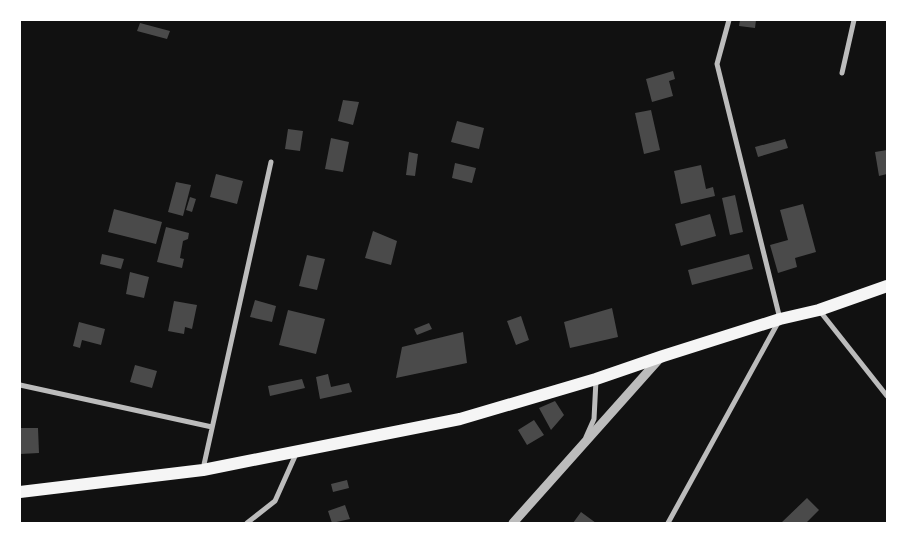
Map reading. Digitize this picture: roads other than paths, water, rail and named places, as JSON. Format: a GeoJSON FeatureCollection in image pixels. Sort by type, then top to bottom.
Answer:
{"type":"FeatureCollection","features":[{"type":"Feature","properties":{"kind":"main road"},"geometry":{"type":"LineString","coordinates":[[20,492],[203,470],[460,419],[596,380],[662,356],[780,319],[819,310],[887,286]]}},
{"type":"Feature","properties":{"kind":"street"},"geometry":{"type":"LineString","coordinates":[[668,523],[780,319],[717,64],[729,20]]}},
{"type":"Feature","properties":{"kind":"street"},"geometry":{"type":"LineString","coordinates":[[842,73],[854,20]]}},
{"type":"Feature","properties":{"kind":"street"},"geometry":{"type":"LineString","coordinates":[[203,470],[271,162]]}},
{"type":"Feature","properties":{"kind":"street"},"geometry":{"type":"LineString","coordinates":[[819,310],[887,396]]}},
{"type":"Feature","properties":{"kind":"street"},"geometry":{"type":"LineString","coordinates":[[513,523],[582,448],[662,356]]}},
{"type":"Feature","properties":{"kind":"street"},"geometry":{"type":"LineString","coordinates":[[582,448],[594,419],[596,380]]}},
{"type":"Feature","properties":{"kind":"street"},"geometry":{"type":"LineString","coordinates":[[20,385],[212,427]]}},
{"type":"Feature","properties":{"kind":"street"},"geometry":{"type":"LineString","coordinates":[[247,523],[275,502],[297,451]]}}]}
